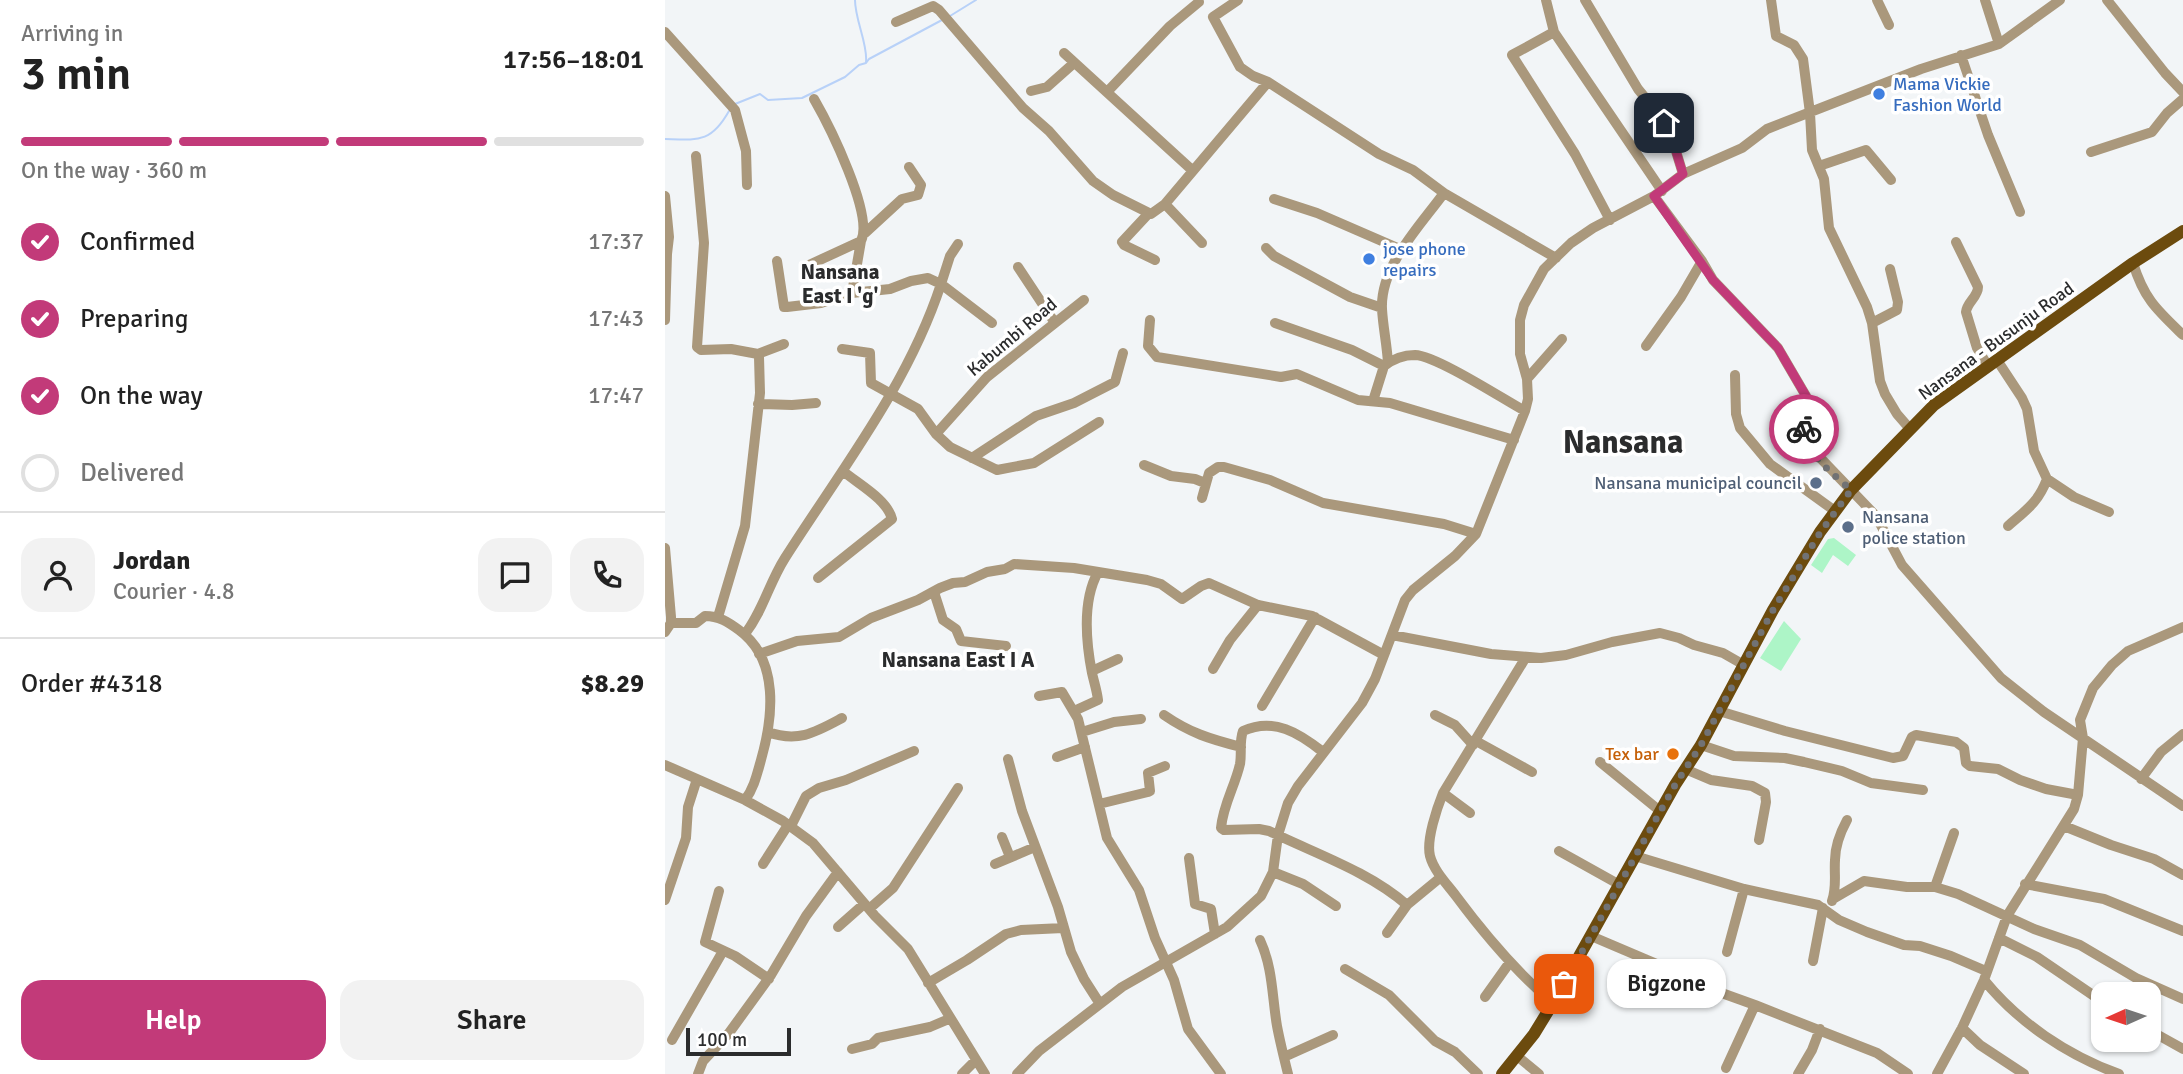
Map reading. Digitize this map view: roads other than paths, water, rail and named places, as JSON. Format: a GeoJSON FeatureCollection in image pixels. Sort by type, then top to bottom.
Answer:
{"type":"FeatureCollection","features":[{"type":"Feature","properties":{"kind":"main road","name":"Nansana - Busunju Road"},"geometry":{"type":"LineString","coordinates":[[1502,1074],[1553,1003],[1660,811],[1701,745],[1773,610],[1851,490],[1934,405],[2133,263],[2183,231]]}},
{"type":"Feature","properties":{"kind":"street"},"geometry":{"type":"LineString","coordinates":[[1213,17],[1238,0]]}},
{"type":"Feature","properties":{"kind":"street"},"geometry":{"type":"LineString","coordinates":[[1546,0],[1554,32],[1713,280],[1778,348],[1806,396],[1808,407],[1805,442],[1876,516],[1902,565],[2001,678],[2044,712],[2183,806]]}},
{"type":"Feature","properties":{"kind":"street"},"geometry":{"type":"LineString","coordinates":[[1584,0],[1638,89],[1671,135],[1683,174]]}},
{"type":"Feature","properties":{"kind":"street"},"geometry":{"type":"LineString","coordinates":[[1771,0],[1776,36],[1794,45],[1803,60],[1812,150],[1824,179],[1829,228],[1867,307],[1872,323],[1880,381],[1891,404],[1909,429]]}},
{"type":"Feature","properties":{"kind":"street"},"geometry":{"type":"LineString","coordinates":[[1877,0],[1889,25]]}},
{"type":"Feature","properties":{"kind":"street"},"geometry":{"type":"LineString","coordinates":[[1985,0],[1999,44]]}},
{"type":"Feature","properties":{"kind":"street"},"geometry":{"type":"LineString","coordinates":[[1017,1074],[1039,1051],[1131,981],[1237,920],[1261,896],[1273,872],[1278,835],[1288,803],[1323,752],[1374,688],[1405,600],[1413,590],[1462,550],[1476,534],[1525,411],[1528,399],[1527,379],[1520,354],[1520,320],[1530,293],[1545,269],[1571,243],[1658,194],[1683,174],[1742,148],[1767,129],[1961,55],[1999,44],[2060,0]]}},
{"type":"Feature","properties":{"kind":"street"},"geometry":{"type":"LineString","coordinates":[[2107,0],[2157,64],[2183,92]]}},
{"type":"Feature","properties":{"kind":"street"},"geometry":{"type":"LineString","coordinates":[[1107,92],[1170,26],[1198,1],[1213,17],[1240,67],[1268,82],[1378,154],[1413,170],[1444,192],[1556,258]]}},
{"type":"Feature","properties":{"kind":"street"},"geometry":{"type":"LineString","coordinates":[[896,22],[933,6],[1093,181],[1113,195],[1149,213],[1154,213],[1165,204],[1268,82]]}},
{"type":"Feature","properties":{"kind":"street"},"geometry":{"type":"LineString","coordinates":[[665,32],[733,107],[746,151],[747,185]]}},
{"type":"Feature","properties":{"kind":"street"},"geometry":{"type":"LineString","coordinates":[[1554,32],[1512,55],[1575,154],[1610,220]]}},
{"type":"Feature","properties":{"kind":"street"},"geometry":{"type":"LineString","coordinates":[[1063,53],[1192,170]]}},
{"type":"Feature","properties":{"kind":"street"},"geometry":{"type":"LineString","coordinates":[[1961,55],[1988,135],[2020,212]]}},
{"type":"Feature","properties":{"kind":"street"},"geometry":{"type":"LineString","coordinates":[[1031,91],[1047,87],[1074,63]]}},
{"type":"Feature","properties":{"kind":"street"},"geometry":{"type":"LineString","coordinates":[[814,99],[835,136],[863,214],[863,237],[852,293]]}},
{"type":"Feature","properties":{"kind":"street"},"geometry":{"type":"LineString","coordinates":[[2091,152],[2145,135],[2157,128],[2167,113],[2183,99]]}},
{"type":"Feature","properties":{"kind":"street"},"geometry":{"type":"LineString","coordinates":[[1819,166],[1866,150],[1891,180]]}},
{"type":"Feature","properties":{"kind":"street"},"geometry":{"type":"LineString","coordinates":[[696,156],[704,243],[698,347],[701,350],[721,348],[758,354],[784,344]]}},
{"type":"Feature","properties":{"kind":"street"},"geometry":{"type":"LineString","coordinates":[[809,265],[863,237],[902,199],[918,195],[921,186],[909,167]]}},
{"type":"Feature","properties":{"kind":"street"},"geometry":{"type":"LineString","coordinates":[[1373,401],[1386,365],[1381,308],[1388,271],[1401,249],[1444,192]]}},
{"type":"Feature","properties":{"kind":"street"},"geometry":{"type":"LineString","coordinates":[[665,196],[669,237],[665,320]]}},
{"type":"Feature","properties":{"kind":"street"},"geometry":{"type":"LineString","coordinates":[[1274,199],[1317,213],[1401,249]]}},
{"type":"Feature","properties":{"kind":"street"},"geometry":{"type":"LineString","coordinates":[[1165,204],[1202,243]]}},
{"type":"Feature","properties":{"kind":"street"},"geometry":{"type":"LineString","coordinates":[[1149,213],[1122,242],[1123,245],[1155,260]]}},
{"type":"Feature","properties":{"kind":"street"},"geometry":{"type":"LineString","coordinates":[[1956,242],[1978,287],[1978,292],[1967,306],[1966,312],[1977,348],[2022,398],[2027,409],[2034,451],[2046,479],[2074,498],[2109,512]]}},
{"type":"Feature","properties":{"kind":"street"},"geometry":{"type":"LineString","coordinates":[[745,634],[762,607],[775,574],[843,471],[907,365],[925,327],[950,256],[958,244]]}},
{"type":"Feature","properties":{"kind":"street"},"geometry":{"type":"LineString","coordinates":[[1266,248],[1274,256],[1332,288],[1381,308]]}},
{"type":"Feature","properties":{"kind":"street"},"geometry":{"type":"LineString","coordinates":[[777,261],[785,307],[821,303],[852,293],[890,289],[928,278],[941,284],[992,323]]}},
{"type":"Feature","properties":{"kind":"street"},"geometry":{"type":"LineString","coordinates":[[1646,346],[1681,297],[1702,261]]}},
{"type":"Feature","properties":{"kind":"street"},"geometry":{"type":"LineString","coordinates":[[2133,263],[2139,283],[2150,303],[2183,335]]}},
{"type":"Feature","properties":{"kind":"street"},"geometry":{"type":"LineString","coordinates":[[1018,267],[1055,323]]}},
{"type":"Feature","properties":{"kind":"street"},"geometry":{"type":"LineString","coordinates":[[1872,323],[1897,310],[1898,302],[1890,269]]}},
{"type":"Feature","properties":{"kind":"street","name":"Kabumbi Road"},"geometry":{"type":"LineString","coordinates":[[936,434],[988,377],[1084,300]]}},
{"type":"Feature","properties":{"kind":"street"},"geometry":{"type":"LineString","coordinates":[[1150,320],[1148,346],[1157,357],[1281,377],[1297,374],[1358,400],[1390,402],[1514,440]]}},
{"type":"Feature","properties":{"kind":"street"},"geometry":{"type":"LineString","coordinates":[[1275,323],[1386,365]]}},
{"type":"Feature","properties":{"kind":"street"},"geometry":{"type":"LineString","coordinates":[[1527,379],[1562,339]]}},
{"type":"Feature","properties":{"kind":"street"},"geometry":{"type":"LineString","coordinates":[[842,349],[870,353],[871,383],[918,408],[936,434],[950,447],[997,470],[1034,463],[1099,422]]}},
{"type":"Feature","properties":{"kind":"street"},"geometry":{"type":"LineString","coordinates":[[972,458],[1036,415],[1074,403],[1115,382],[1123,353]]}},
{"type":"Feature","properties":{"kind":"street"},"geometry":{"type":"LineString","coordinates":[[718,617],[745,526],[758,404],[758,354]]}},
{"type":"Feature","properties":{"kind":"street"},"geometry":{"type":"LineString","coordinates":[[1386,365],[1400,357],[1418,355],[1457,373],[1525,411]]}},
{"type":"Feature","properties":{"kind":"street"},"geometry":{"type":"LineString","coordinates":[[1735,375],[1736,414],[1740,428],[1770,464],[1835,511]]}},
{"type":"Feature","properties":{"kind":"street"},"geometry":{"type":"LineString","coordinates":[[758,404],[816,403]]}},
{"type":"Feature","properties":{"kind":"street"},"geometry":{"type":"LineString","coordinates":[[1144,465],[1171,476],[1205,483]]}},
{"type":"Feature","properties":{"kind":"street"},"geometry":{"type":"LineString","coordinates":[[1202,498],[1205,483],[1213,469],[1224,467],[1270,480],[1323,503],[1444,524],[1476,534]]}},
{"type":"Feature","properties":{"kind":"street"},"geometry":{"type":"LineString","coordinates":[[818,578],[892,519],[872,493],[843,471]]}},
{"type":"Feature","properties":{"kind":"street"},"geometry":{"type":"LineString","coordinates":[[2008,526],[2035,503],[2041,495],[2046,479]]}},
{"type":"Feature","properties":{"kind":"street"},"geometry":{"type":"LineString","coordinates":[[665,548],[668,627],[697,624],[705,616],[718,617],[745,634],[759,654],[770,686],[771,718],[768,733],[757,776],[745,800]]}},
{"type":"Feature","properties":{"kind":"street"},"geometry":{"type":"LineString","coordinates":[[759,654],[797,641],[839,637],[871,618],[953,583],[965,582],[1014,564],[1098,572],[1156,582],[1167,587],[1179,599],[1186,599],[1201,586],[1209,583],[1258,605],[1315,617],[1384,655]]}},
{"type":"Feature","properties":{"kind":"street"},"geometry":{"type":"LineString","coordinates":[[1074,711],[1098,700],[1087,618],[1091,588],[1098,572]]}},
{"type":"Feature","properties":{"kind":"street"},"geometry":{"type":"LineString","coordinates":[[934,592],[943,620],[956,629],[961,641],[1006,646]]}},
{"type":"Feature","properties":{"kind":"street"},"geometry":{"type":"LineString","coordinates":[[1213,669],[1230,640],[1258,605]]}},
{"type":"Feature","properties":{"kind":"street"},"geometry":{"type":"LineString","coordinates":[[1262,706],[1315,617]]}},
{"type":"Feature","properties":{"kind":"street"},"geometry":{"type":"LineString","coordinates":[[1937,1074],[1962,1028],[2007,916],[2074,808],[2078,795],[2083,738],[2080,726],[2083,710],[2093,688],[2102,675],[2128,651],[2183,627]]}},
{"type":"Feature","properties":{"kind":"street"},"geometry":{"type":"LineString","coordinates":[[1392,635],[1491,654],[1526,657],[1566,655],[1612,642],[1660,633],[1679,638],[1693,646],[1723,653],[1744,665]]}},
{"type":"Feature","properties":{"kind":"street"},"geometry":{"type":"LineString","coordinates":[[1526,657],[1443,793],[1436,809],[1429,855],[1441,877],[1510,962],[1553,1003]]}},
{"type":"Feature","properties":{"kind":"street"},"geometry":{"type":"LineString","coordinates":[[1092,671],[1118,659]]}},
{"type":"Feature","properties":{"kind":"street"},"geometry":{"type":"LineString","coordinates":[[1039,696],[1062,692],[1074,711],[1107,838],[1134,879],[1174,980],[1188,1029],[1216,1073]]}},
{"type":"Feature","properties":{"kind":"street"},"geometry":{"type":"LineString","coordinates":[[1719,711],[1893,758],[1903,756],[1912,737],[1916,735],[1956,742],[1964,748],[1966,763],[1970,766],[1999,769],[2046,789],[2078,795]]}},
{"type":"Feature","properties":{"kind":"street"},"geometry":{"type":"LineString","coordinates":[[1164,715],[1202,737],[1241,747]]}},
{"type":"Feature","properties":{"kind":"street"},"geometry":{"type":"LineString","coordinates":[[1435,715],[1455,725],[1474,743],[1532,772]]}},
{"type":"Feature","properties":{"kind":"street"},"geometry":{"type":"LineString","coordinates":[[768,733],[782,738],[795,738],[842,718]]}},
{"type":"Feature","properties":{"kind":"street"},"geometry":{"type":"LineString","coordinates":[[1081,732],[1114,722],[1141,719]]}},
{"type":"Feature","properties":{"kind":"street"},"geometry":{"type":"LineString","coordinates":[[1323,752],[1303,736],[1272,725],[1243,731],[1240,762],[1222,812],[1221,828],[1259,829],[1278,835],[1351,869],[1397,896],[1407,905]]}},
{"type":"Feature","properties":{"kind":"street"},"geometry":{"type":"LineString","coordinates":[[2141,779],[2161,752],[2183,734]]}},
{"type":"Feature","properties":{"kind":"street"},"geometry":{"type":"LineString","coordinates":[[1701,745],[1734,756],[1795,760],[1820,765],[1871,783],[1923,790]]}},
{"type":"Feature","properties":{"kind":"street"},"geometry":{"type":"LineString","coordinates":[[1057,757],[1085,747]]}},
{"type":"Feature","properties":{"kind":"street"},"geometry":{"type":"LineString","coordinates":[[763,864],[806,796],[819,788],[846,780],[914,751]]}},
{"type":"Feature","properties":{"kind":"street"},"geometry":{"type":"LineString","coordinates":[[1008,759],[1015,790],[1078,969],[1101,1004]]}},
{"type":"Feature","properties":{"kind":"street"},"geometry":{"type":"LineString","coordinates":[[1600,762],[1660,811]]}},
{"type":"Feature","properties":{"kind":"street"},"geometry":{"type":"LineString","coordinates":[[665,765],[745,800],[813,843],[903,943],[985,1074]]}},
{"type":"Feature","properties":{"kind":"street"},"geometry":{"type":"LineString","coordinates":[[1099,804],[1150,791],[1148,773],[1165,766]]}},
{"type":"Feature","properties":{"kind":"street"},"geometry":{"type":"LineString","coordinates":[[1685,769],[1711,780],[1752,786],[1765,793],[1766,802],[1759,840]]}},
{"type":"Feature","properties":{"kind":"street"},"geometry":{"type":"LineString","coordinates":[[665,900],[685,838],[688,807],[697,779]]}},
{"type":"Feature","properties":{"kind":"street"},"geometry":{"type":"LineString","coordinates":[[838,927],[893,888],[958,788]]}},
{"type":"Feature","properties":{"kind":"street"},"geometry":{"type":"LineString","coordinates":[[1443,793],[1470,813]]}},
{"type":"Feature","properties":{"kind":"street"},"geometry":{"type":"LineString","coordinates":[[1833,899],[1837,844],[1847,820]]}},
{"type":"Feature","properties":{"kind":"street"},"geometry":{"type":"LineString","coordinates":[[2064,827],[2154,859],[2183,875]]}},
{"type":"Feature","properties":{"kind":"street"},"geometry":{"type":"LineString","coordinates":[[1935,887],[1954,833]]}},
{"type":"Feature","properties":{"kind":"street"},"geometry":{"type":"LineString","coordinates":[[1002,837],[1010,857]]}},
{"type":"Feature","properties":{"kind":"street"},"geometry":{"type":"LineString","coordinates":[[995,864],[1035,847]]}},
{"type":"Feature","properties":{"kind":"street"},"geometry":{"type":"LineString","coordinates":[[1559,851],[1620,885]]}},
{"type":"Feature","properties":{"kind":"street"},"geometry":{"type":"LineString","coordinates":[[1635,856],[1744,889],[1789,897],[1826,909],[1839,920],[1867,932],[1904,945],[1935,951],[1985,975],[2001,1001],[2058,1045],[2119,1074]]}},
{"type":"Feature","properties":{"kind":"street"},"geometry":{"type":"LineString","coordinates":[[1189,858],[1195,904],[1211,909],[1215,934]]}},
{"type":"Feature","properties":{"kind":"street"},"geometry":{"type":"LineString","coordinates":[[698,1074],[703,1061],[729,1033],[769,979],[806,916],[838,872]]}},
{"type":"Feature","properties":{"kind":"street"},"geometry":{"type":"LineString","coordinates":[[1273,872],[1303,884],[1336,906]]}},
{"type":"Feature","properties":{"kind":"street"},"geometry":{"type":"LineString","coordinates":[[1387,933],[1407,905],[1441,877]]}},
{"type":"Feature","properties":{"kind":"street"},"geometry":{"type":"LineString","coordinates":[[1813,961],[1826,909],[1833,899],[1864,881],[1907,887],[1935,887],[1958,894],[2080,946],[2136,978],[2183,999]]}},
{"type":"Feature","properties":{"kind":"street"},"geometry":{"type":"LineString","coordinates":[[2025,884],[2104,899],[2183,931]]}},
{"type":"Feature","properties":{"kind":"street"},"geometry":{"type":"LineString","coordinates":[[1727,952],[1744,889]]}},
{"type":"Feature","properties":{"kind":"street"},"geometry":{"type":"LineString","coordinates":[[719,891],[705,942],[769,979]]}},
{"type":"Feature","properties":{"kind":"street"},"geometry":{"type":"LineString","coordinates":[[928,983],[1006,934],[1030,929],[1063,929]]}},
{"type":"Feature","properties":{"kind":"street"},"geometry":{"type":"LineString","coordinates":[[1591,936],[1705,987],[1821,1029],[1877,1053],[1908,1074]]}},
{"type":"Feature","properties":{"kind":"street"},"geometry":{"type":"LineString","coordinates":[[1999,938],[2037,957],[2091,994]]}},
{"type":"Feature","properties":{"kind":"street"},"geometry":{"type":"LineString","coordinates":[[1260,940],[1266,953],[1273,986],[1277,1025],[1287,1074]]}},
{"type":"Feature","properties":{"kind":"street"},"geometry":{"type":"LineString","coordinates":[[672,1040],[723,951]]}},
{"type":"Feature","properties":{"kind":"street"},"geometry":{"type":"LineString","coordinates":[[1485,997],[1510,962]]}},
{"type":"Feature","properties":{"kind":"street"},"geometry":{"type":"LineString","coordinates":[[1345,969],[1389,995],[1436,1041],[1455,1052],[1478,1074]]}},
{"type":"Feature","properties":{"kind":"street"},"geometry":{"type":"LineString","coordinates":[[1726,1068],[1755,1004]]}},
{"type":"Feature","properties":{"kind":"street"},"geometry":{"type":"LineString","coordinates":[[852,1049],[872,1044],[878,1038],[930,1027],[949,1018]]}},
{"type":"Feature","properties":{"kind":"street"},"geometry":{"type":"LineString","coordinates":[[1962,1028],[1980,1045],[2024,1074]]}},
{"type":"Feature","properties":{"kind":"street"},"geometry":{"type":"LineString","coordinates":[[1798,1074],[1821,1029]]}},
{"type":"Feature","properties":{"kind":"street"},"geometry":{"type":"LineString","coordinates":[[1284,1057],[1333,1035]]}},
{"type":"Feature","properties":{"kind":"street"},"geometry":{"type":"LineString","coordinates":[[2161,1037],[2183,1049]]}},
{"type":"Feature","properties":{"kind":"street"},"geometry":{"type":"LineString","coordinates":[[1517,1056],[1539,1074]]}},
{"type":"Feature","properties":{"kind":"street"},"geometry":{"type":"LineString","coordinates":[[962,1074],[975,1061]]}},
{"type":"Feature","properties":{"kind":"waterway"},"geometry":{"type":"LineString","coordinates":[[855,0],[866,62]]}},
{"type":"Feature","properties":{"kind":"waterway"},"geometry":{"type":"LineString","coordinates":[[950,16],[976,0]]}},
{"type":"Feature","properties":{"kind":"waterway"},"geometry":{"type":"LineString","coordinates":[[735,104],[760,94],[768,100],[802,98],[845,77],[869,59],[942,20]]}},
{"type":"Feature","properties":{"kind":"waterway"},"geometry":{"type":"LineString","coordinates":[[665,139],[686,140],[710,134],[729,111]]}},
{"type":"Feature","properties":{"kind":"place","name":"Mama Vickie Fashion World"},"geometry":{"type":"Point","coordinates":[1879,94]}},
{"type":"Feature","properties":{"kind":"place","name":"jose phone repairs"},"geometry":{"type":"Point","coordinates":[1369,259]}},
{"type":"Feature","properties":{"kind":"place","name":"Nansana municipal council"},"geometry":{"type":"Point","coordinates":[1816,483]}},
{"type":"Feature","properties":{"kind":"place","name":"Nansana police station"},"geometry":{"type":"Point","coordinates":[1848,527]}},
{"type":"Feature","properties":{"kind":"place","name":"Tex bar"},"geometry":{"type":"Point","coordinates":[1673,754]}},
{"type":"Feature","properties":{"kind":"place","name":"Bigzone"},"geometry":{"type":"Point","coordinates":[1564,984]}},
{"type":"Feature","properties":{"kind":"district","name":"Nansana East I 'g'"},"geometry":{"type":"Point","coordinates":[840,284]}},
{"type":"Feature","properties":{"kind":"district","name":"Nansana"},"geometry":{"type":"Point","coordinates":[1623,442]}},
{"type":"Feature","properties":{"kind":"district","name":"Nansana East I A"},"geometry":{"type":"Point","coordinates":[958,660]}}]}
